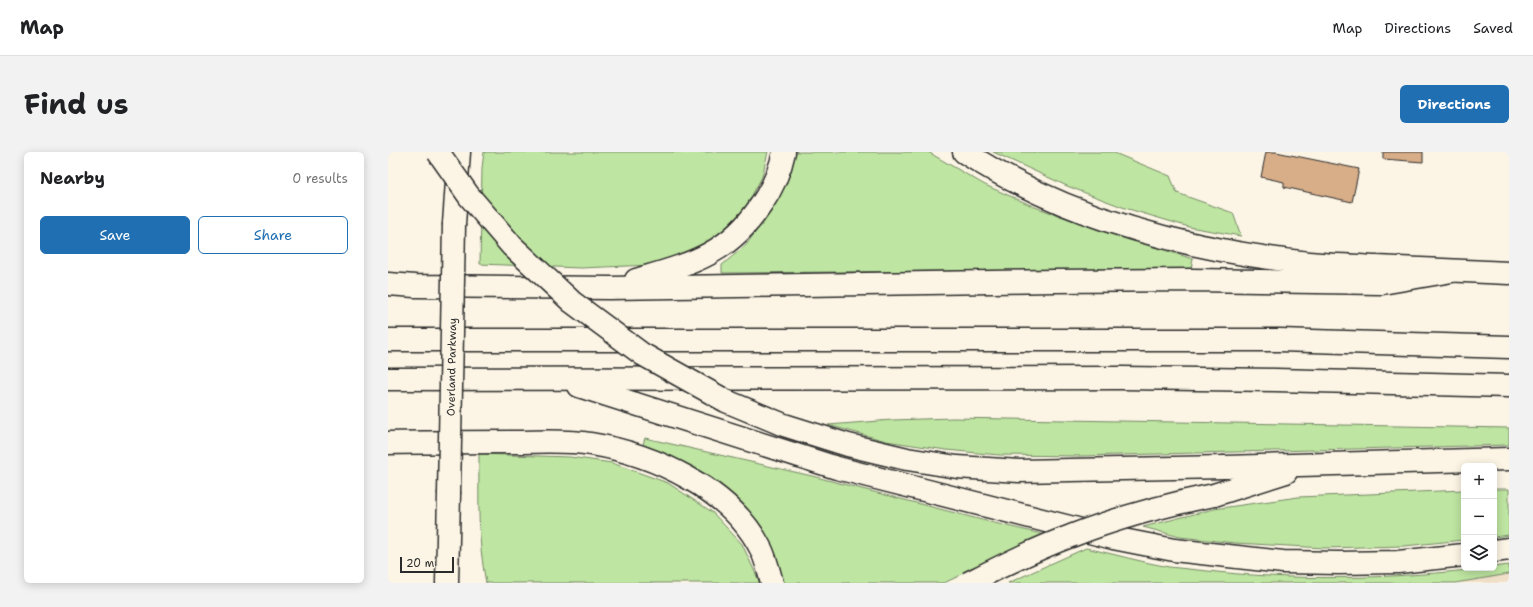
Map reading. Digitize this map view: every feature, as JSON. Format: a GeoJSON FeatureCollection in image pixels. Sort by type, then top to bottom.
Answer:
{"type":"FeatureCollection","features":[{"type":"Feature","properties":{"kind":"highway"},"geometry":{"type":"LineString","coordinates":[[438,152],[469,196],[512,246],[572,302],[642,354],[726,401],[784,425],[848,445],[907,459],[957,467],[1019,471],[1509,459]]}},
{"type":"Feature","properties":{"kind":"highway","name":"Overland Parkway"},"geometry":{"type":"LineString","coordinates":[[447,583],[454,224],[459,152]]}},
{"type":"Feature","properties":{"kind":"highway"},"geometry":{"type":"LineString","coordinates":[[610,288],[683,266],[724,246],[740,232],[768,195],[777,175],[784,152]]}},
{"type":"Feature","properties":{"kind":"highway"},"geometry":{"type":"LineString","coordinates":[[964,152],[1041,195],[1098,218],[1153,235],[1248,255],[1311,263],[1509,274]]}},
{"type":"Feature","properties":{"kind":"highway"},"geometry":{"type":"LineString","coordinates":[[388,284],[422,286],[610,288],[1192,280],[1382,283],[1452,271]]}},
{"type":"Feature","properties":{"kind":"highway"},"geometry":{"type":"LineString","coordinates":[[388,340],[1279,340],[1509,347]]}},
{"type":"Feature","properties":{"kind":"highway"},"geometry":{"type":"LineString","coordinates":[[388,379],[1122,378],[1291,380],[1509,386]]}},
{"type":"Feature","properties":{"kind":"highway"},"geometry":{"type":"LineString","coordinates":[[559,379],[837,468],[1113,538],[1174,550],[1283,562],[1398,562],[1461,555]]}},
{"type":"Feature","properties":{"kind":"highway"},"geometry":{"type":"LineString","coordinates":[[388,443],[559,442],[590,444],[618,450],[647,459],[678,472],[706,489],[728,508],[745,525],[761,548],[772,583]]}},
{"type":"Feature","properties":{"kind":"highway"},"geometry":{"type":"LineString","coordinates":[[968,583],[1025,555],[1070,536],[1128,516],[1177,502],[1214,495],[1310,464]]}},
{"type":"Feature","properties":{"kind":"highway"},"geometry":{"type":"LineString","coordinates":[[449,535],[463,583]]}},
{"type":"Feature","properties":{"kind":"highway"},"geometry":{"type":"LineString","coordinates":[[1497,551],[1509,550]]}},
{"type":"Feature","properties":{"kind":"shaded area"},"geometry":{"type":"Polygon","coordinates":[[[1509,574],[1509,583],[1455,583],[1509,574]]]}},
{"type":"Feature","properties":{"kind":"green space"},"geometry":{"type":"Polygon","coordinates":[[[484,152],[768,152],[762,177],[744,210],[716,237],[686,255],[651,265],[581,268],[480,264],[482,168],[484,152]]]}},
{"type":"Feature","properties":{"kind":"green space"},"geometry":{"type":"Polygon","coordinates":[[[791,152],[928,152],[985,185],[1035,207],[1100,230],[1193,259],[1191,269],[722,273],[722,265],[746,245],[769,213],[784,183],[791,152]]]}},
{"type":"Feature","properties":{"kind":"green space"},"geometry":{"type":"Polygon","coordinates":[[[993,152],[1112,152],[1170,176],[1177,193],[1233,213],[1241,236],[1189,227],[1125,208],[1067,186],[993,152]]]}},
{"type":"Feature","properties":{"kind":"green space"},"geometry":{"type":"Polygon","coordinates":[[[953,418],[1509,428],[1509,445],[1080,456],[999,455],[946,450],[886,441],[828,425],[892,420],[953,418]]]}},
{"type":"Feature","properties":{"kind":"green space"},"geometry":{"type":"Polygon","coordinates":[[[645,438],[812,476],[1046,535],[944,583],[782,583],[779,564],[764,535],[642,447],[645,438]]]}},
{"type":"Feature","properties":{"kind":"green space"},"geometry":{"type":"Polygon","coordinates":[[[479,454],[570,457],[612,463],[668,483],[712,512],[742,544],[760,583],[486,583],[480,534],[479,454]]]}},
{"type":"Feature","properties":{"kind":"green space"},"geometry":{"type":"Polygon","coordinates":[[[1497,489],[1509,489],[1509,535],[1497,537],[1497,489]]]}},
{"type":"Feature","properties":{"kind":"green space"},"geometry":{"type":"Polygon","coordinates":[[[1461,490],[1461,540],[1404,546],[1324,548],[1235,543],[1180,537],[1143,527],[1214,509],[1298,497],[1461,490]]]}},
{"type":"Feature","properties":{"kind":"green space"},"geometry":{"type":"Polygon","coordinates":[[[1086,548],[1169,567],[1290,577],[1327,578],[1400,576],[1461,570],[1497,571],[1497,566],[1509,565],[1509,574],[1455,583],[1008,583],[1086,548]]]}},
{"type":"Feature","properties":{"kind":"building"},"geometry":{"type":"Polygon","coordinates":[[[1266,152],[1276,152],[1359,169],[1352,202],[1284,187],[1284,182],[1261,177],[1266,152]]]}},
{"type":"Feature","properties":{"kind":"building"},"geometry":{"type":"Polygon","coordinates":[[[1383,152],[1423,152],[1423,162],[1383,159],[1383,152]]]}}]}
